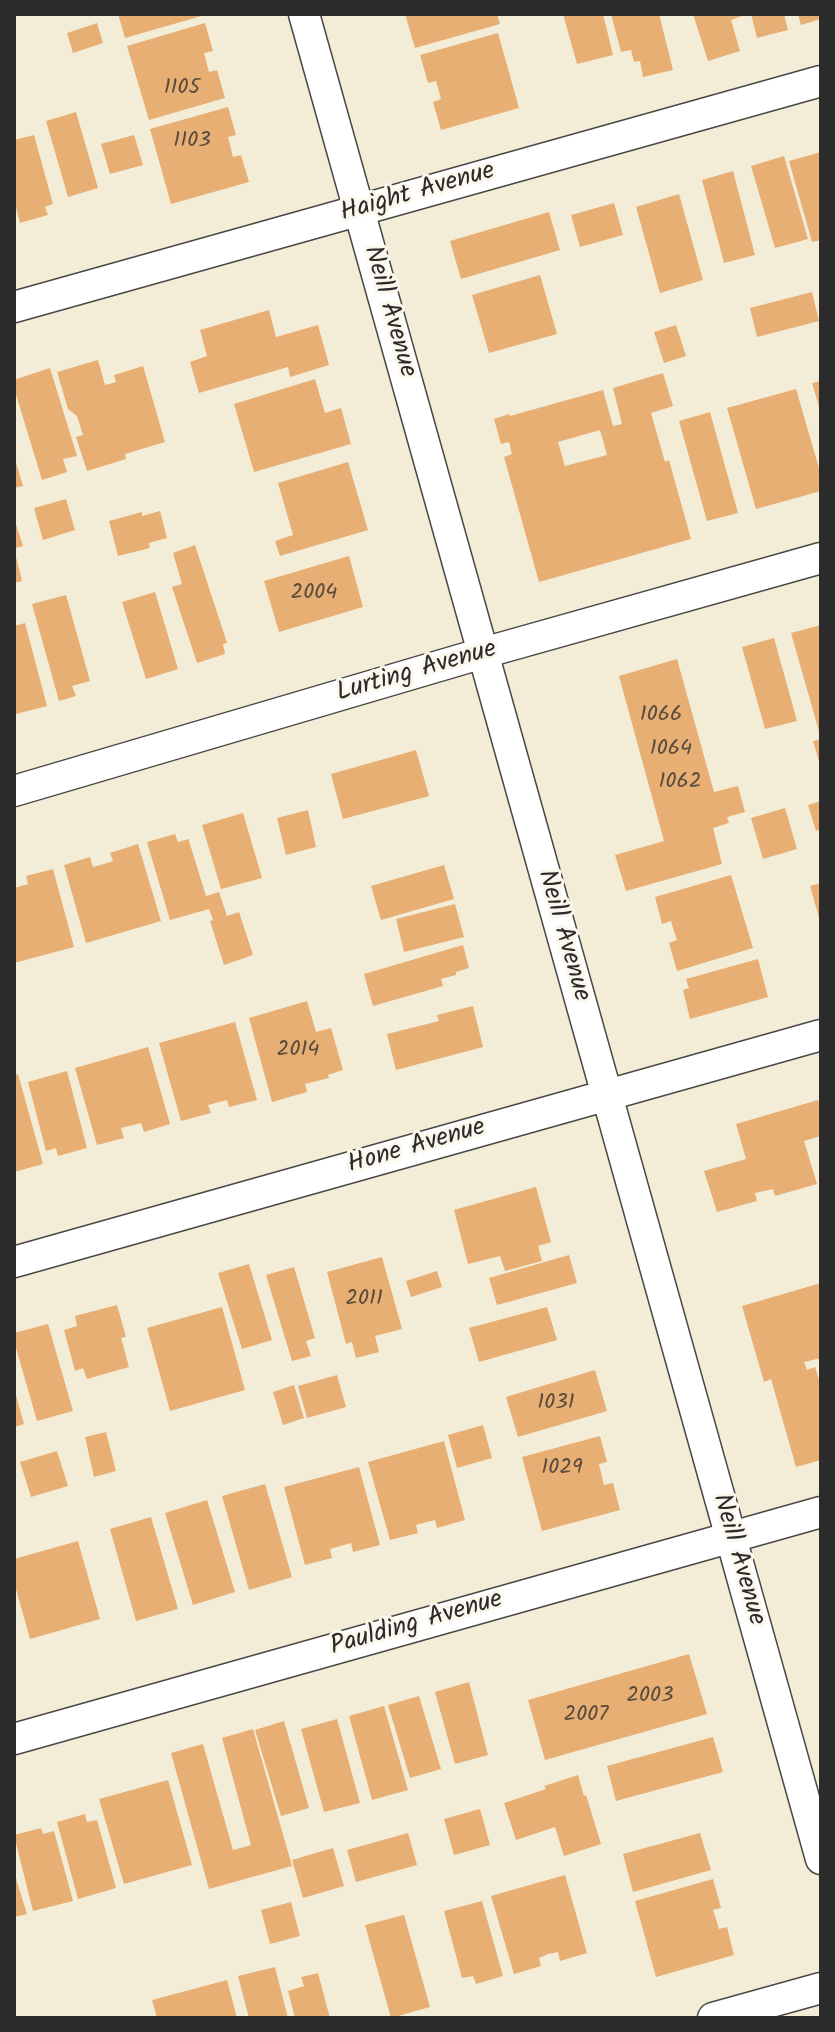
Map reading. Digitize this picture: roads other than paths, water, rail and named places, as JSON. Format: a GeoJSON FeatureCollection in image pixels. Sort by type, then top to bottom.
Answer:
{"type":"FeatureCollection","features":[{"type":"Feature","properties":{"kind":"street","name":"Neill Avenue"},"geometry":{"type":"LineString","coordinates":[[304,14],[821,1859]]}},
{"type":"Feature","properties":{"kind":"street","name":"Haight Avenue"},"geometry":{"type":"LineString","coordinates":[[14,307],[821,81]]}},
{"type":"Feature","properties":{"kind":"street","name":"Lurting Avenue"},"geometry":{"type":"LineString","coordinates":[[14,791],[483,653],[821,558]]}},
{"type":"Feature","properties":{"kind":"street","name":"Hone Avenue"},"geometry":{"type":"LineString","coordinates":[[14,1262],[821,1035]]}},
{"type":"Feature","properties":{"kind":"street","name":"Paulding Avenue"},"geometry":{"type":"LineString","coordinates":[[14,1739],[821,1512]]}},
{"type":"Feature","properties":{"kind":"street"},"geometry":{"type":"LineString","coordinates":[[713,2018],[821,1988]]}}]}
